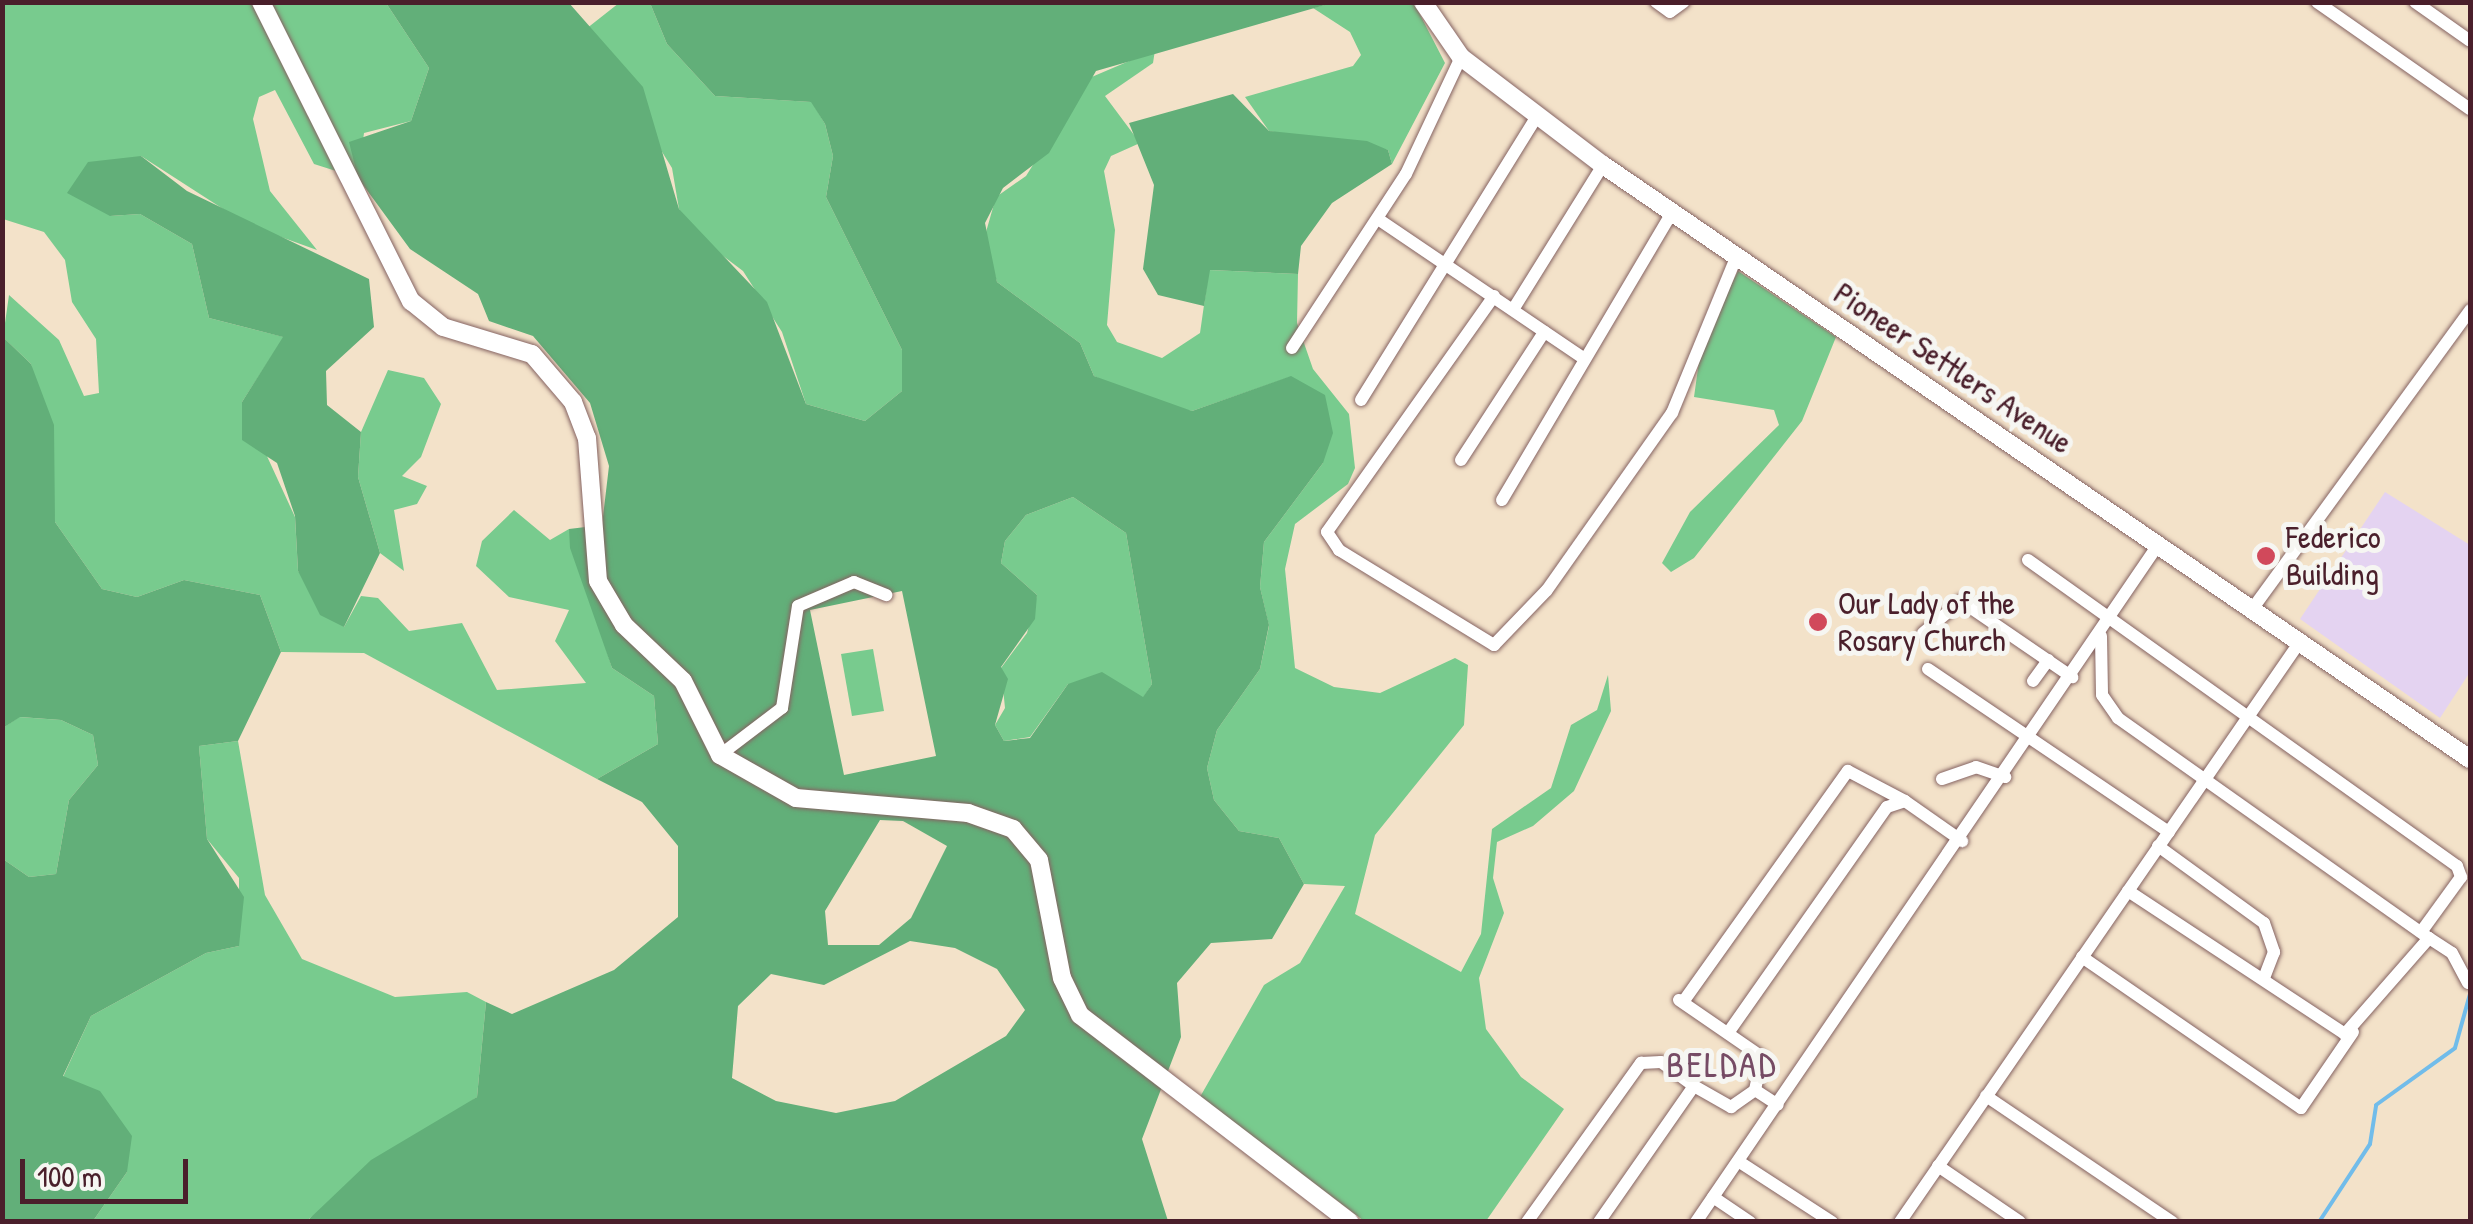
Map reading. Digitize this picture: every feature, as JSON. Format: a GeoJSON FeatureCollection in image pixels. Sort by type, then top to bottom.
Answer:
{"type":"FeatureCollection","features":[{"type":"Feature","properties":{"kind":"main road"},"geometry":{"type":"LineString","coordinates":[[260,2],[410,301],[442,328],[532,354],[572,402],[587,438],[598,581],[624,625],[683,681],[720,755],[796,798],[968,813],[1013,829],[1039,860],[1062,978],[1080,1015],[1236,1141],[1350,1222]]}},
{"type":"Feature","properties":{"kind":"main road","name":"Pioneer Settlers Avenue"},"geometry":{"type":"LineString","coordinates":[[1423,2],[1461,57],[1603,165],[2470,759]]}},
{"type":"Feature","properties":{"kind":"street"},"geometry":{"type":"LineString","coordinates":[[1656,2],[1670,12],[1684,2]]}},
{"type":"Feature","properties":{"kind":"street"},"geometry":{"type":"LineString","coordinates":[[2317,2],[2470,109]]}},
{"type":"Feature","properties":{"kind":"street"},"geometry":{"type":"LineString","coordinates":[[2415,2],[2470,41]]}},
{"type":"Feature","properties":{"kind":"street"},"geometry":{"type":"LineString","coordinates":[[1292,348],[1378,218],[1461,57]]}},
{"type":"Feature","properties":{"kind":"street"},"geometry":{"type":"LineString","coordinates":[[1361,400],[1537,116]]}},
{"type":"Feature","properties":{"kind":"street"},"geometry":{"type":"LineString","coordinates":[[1514,308],[1603,165]]}},
{"type":"Feature","properties":{"kind":"street"},"geometry":{"type":"LineString","coordinates":[[1502,500],[1582,356],[1672,213]]}},
{"type":"Feature","properties":{"kind":"street"},"geometry":{"type":"LineString","coordinates":[[1378,218],[1582,356]]}},
{"type":"Feature","properties":{"kind":"street"},"geometry":{"type":"LineString","coordinates":[[1494,296],[1326,532],[1339,550],[1494,645],[1547,590],[1672,412],[1736,258]]}},
{"type":"Feature","properties":{"kind":"street"},"geometry":{"type":"LineString","coordinates":[[2253,608],[2470,310]]}},
{"type":"Feature","properties":{"kind":"street"},"geometry":{"type":"LineString","coordinates":[[1461,460],[1544,332]]}},
{"type":"Feature","properties":{"kind":"street"},"geometry":{"type":"LineString","coordinates":[[1696,1222],[1962,841],[2158,545]]}},
{"type":"Feature","properties":{"kind":"street"},"geometry":{"type":"LineString","coordinates":[[2028,560],[2114,614],[2247,718],[2461,870],[2425,935],[2301,1108],[2082,957]]}},
{"type":"Feature","properties":{"kind":"street"},"geometry":{"type":"LineString","coordinates":[[720,755],[782,708],[798,606],[854,582],[887,595]]}},
{"type":"Feature","properties":{"kind":"street"},"geometry":{"type":"LineString","coordinates":[[1922,633],[1961,601],[2072,677]]}},
{"type":"Feature","properties":{"kind":"street"},"geometry":{"type":"LineString","coordinates":[[2101,636],[2107,705],[2202,783],[2452,953],[2468,983]]}},
{"type":"Feature","properties":{"kind":"street"},"geometry":{"type":"LineString","coordinates":[[1900,1222],[2300,640]]}},
{"type":"Feature","properties":{"kind":"street"},"geometry":{"type":"LineString","coordinates":[[2033,680],[2048,660]]}},
{"type":"Feature","properties":{"kind":"street"},"geometry":{"type":"LineString","coordinates":[[1928,668],[2029,742],[2169,832]]}},
{"type":"Feature","properties":{"kind":"street"},"geometry":{"type":"LineString","coordinates":[[1942,779],[1976,767],[2004,777]]}},
{"type":"Feature","properties":{"kind":"street"},"geometry":{"type":"LineString","coordinates":[[1527,1222],[1641,1063],[1661,1062],[1694,1086],[1735,1107],[1755,1090],[1762,1057],[1681,1001],[1848,771],[1905,801],[1962,841]]}},
{"type":"Feature","properties":{"kind":"street"},"geometry":{"type":"LineString","coordinates":[[1728,1033],[1887,808],[1905,801]]}},
{"type":"Feature","properties":{"kind":"street"},"geometry":{"type":"LineString","coordinates":[[2158,846],[2264,923],[2274,952],[2264,978]]}},
{"type":"Feature","properties":{"kind":"street"},"geometry":{"type":"LineString","coordinates":[[2128,891],[2264,978],[2336,1032],[2352,1032]]}},
{"type":"Feature","properties":{"kind":"street"},"geometry":{"type":"LineString","coordinates":[[1599,1222],[1694,1086]]}},
{"type":"Feature","properties":{"kind":"street"},"geometry":{"type":"LineString","coordinates":[[1755,1090],[1778,1104]]}},
{"type":"Feature","properties":{"kind":"street"},"geometry":{"type":"LineString","coordinates":[[1986,1096],[2172,1222]]}},
{"type":"Feature","properties":{"kind":"street"},"geometry":{"type":"LineString","coordinates":[[1738,1161],[1832,1222]]}},
{"type":"Feature","properties":{"kind":"street"},"geometry":{"type":"LineString","coordinates":[[1938,1166],[2020,1222]]}},
{"type":"Feature","properties":{"kind":"street"},"geometry":{"type":"LineString","coordinates":[[1713,1197],[1750,1222]]}},
{"type":"Feature","properties":{"kind":"shaded area"},"geometry":{"type":"Polygon","coordinates":[[[2385,492],[2470,545],[2470,672],[2440,718],[2300,619],[2385,492]]]}},
{"type":"Feature","properties":{"kind":"green space"},"geometry":{"type":"Polygon","coordinates":[[[2,3],[386,3],[429,68],[411,121],[364,133],[358,178],[314,164],[275,90],[259,97],[253,119],[270,191],[317,250],[248,225],[141,156],[110,216],[140,214],[192,244],[209,318],[284,337],[242,402],[295,517],[298,571],[344,627],[361,596],[378,598],[409,631],[462,623],[497,690],[586,683],[555,641],[569,610],[509,597],[476,566],[482,541],[514,510],[550,540],[569,529],[612,668],[654,696],[658,744],[597,779],[364,653],[281,652],[260,595],[184,580],[137,597],[102,589],[55,522],[31,364],[3,337],[9,295],[59,340],[84,396],[99,393],[96,339],[72,302],[65,260],[44,232],[3,219],[2,3]]]}},
{"type":"Feature","properties":{"kind":"green space"},"geometry":{"type":"Polygon","coordinates":[[[386,3],[569,3],[643,87],[679,209],[767,302],[806,404],[865,421],[902,391],[902,350],[826,197],[833,156],[825,124],[811,102],[715,96],[667,44],[650,3],[1332,3],[1096,71],[1049,153],[1003,188],[985,223],[997,282],[1080,343],[1094,376],[1192,411],[1291,376],[1325,395],[1333,433],[1323,463],[1264,542],[1260,587],[1269,625],[1260,669],[1217,730],[1207,768],[1214,800],[1239,831],[1279,838],[1304,884],[1272,939],[1211,943],[1177,983],[1181,1037],[1142,1139],[1168,1221],[306,1222],[371,1160],[477,1097],[486,1002],[512,1014],[614,970],[678,917],[678,846],[642,802],[597,779],[658,744],[654,696],[612,668],[570,548],[569,529],[602,525],[609,466],[590,403],[533,336],[489,321],[478,294],[410,249],[358,178],[349,142],[411,121],[429,68],[386,3]],[[1073,497],[1026,515],[1005,541],[1001,563],[1037,595],[1035,619],[1001,667],[1008,679],[995,725],[1004,741],[1030,738],[1068,684],[1102,672],[1143,697],[1152,684],[1126,533],[1073,497]],[[902,591],[810,610],[844,775],[936,756],[902,591]],[[880,820],[825,911],[828,945],[879,945],[911,918],[947,846],[903,821],[880,820]],[[910,941],[824,985],[771,974],[738,1006],[732,1078],[776,1101],[836,1113],[895,1101],[1006,1036],[1025,1010],[997,969],[955,948],[910,941]]]}},
{"type":"Feature","properties":{"kind":"green space"},"geometry":{"type":"Polygon","coordinates":[[[619,3],[650,3],[667,44],[715,96],[812,102],[825,124],[833,156],[826,197],[902,350],[902,391],[865,421],[806,404],[782,332],[743,271],[694,234],[679,209],[672,168],[586,29],[619,3]]]}},
{"type":"Feature","properties":{"kind":"green space"},"geometry":{"type":"Polygon","coordinates":[[[1332,3],[1414,3],[1445,63],[1392,164],[1388,150],[1269,131],[1245,97],[1353,66],[1361,55],[1350,32],[1313,8],[1332,3]]]}},
{"type":"Feature","properties":{"kind":"green space"},"geometry":{"type":"Polygon","coordinates":[[[1155,50],[1153,63],[1105,96],[1140,143],[1111,156],[1104,171],[1115,230],[1107,325],[1117,342],[1162,358],[1200,333],[1209,270],[1298,274],[1297,323],[1313,369],[1349,414],[1355,468],[1348,484],[1295,524],[1285,569],[1295,668],[1334,687],[1380,693],[1455,658],[1468,665],[1464,725],[1375,835],[1355,914],[1461,972],[1481,934],[1492,829],[1551,788],[1571,725],[1597,710],[1608,675],[1611,711],[1574,791],[1533,826],[1497,842],[1493,878],[1504,913],[1479,978],[1486,1029],[1521,1077],[1564,1109],[1486,1221],[1364,1221],[1200,1097],[1264,985],[1300,963],[1345,886],[1304,884],[1279,838],[1239,831],[1214,800],[1207,768],[1217,730],[1260,669],[1269,626],[1260,587],[1264,542],[1323,463],[1290,377],[1192,411],[1150,403],[1094,376],[1080,343],[997,282],[984,239],[996,197],[1026,176],[1087,79],[1155,50]]]}},
{"type":"Feature","properties":{"kind":"green space"},"geometry":{"type":"Polygon","coordinates":[[[1233,94],[1269,131],[1367,141],[1388,150],[1392,164],[1332,203],[1301,246],[1298,274],[1210,270],[1204,306],[1158,295],[1143,269],[1154,185],[1129,123],[1233,94]]]}},
{"type":"Feature","properties":{"kind":"green space"},"geometry":{"type":"Polygon","coordinates":[[[141,156],[187,191],[369,279],[374,327],[326,371],[327,405],[361,432],[358,477],[380,553],[344,627],[320,615],[298,571],[295,516],[277,463],[242,440],[242,402],[283,337],[209,318],[192,244],[140,214],[110,216],[67,193],[88,162],[141,156]]]}},
{"type":"Feature","properties":{"kind":"green space"},"geometry":{"type":"Polygon","coordinates":[[[1738,271],[1836,337],[1802,421],[1694,558],[1671,572],[1662,563],[1690,512],[1779,425],[1774,410],[1694,397],[1701,347],[1738,271]]]}},
{"type":"Feature","properties":{"kind":"green space"},"geometry":{"type":"Polygon","coordinates":[[[3,337],[31,364],[54,425],[55,522],[102,589],[137,597],[184,580],[260,595],[281,652],[238,741],[199,746],[207,839],[244,897],[239,946],[206,953],[91,1016],[63,1076],[100,1091],[132,1136],[127,1172],[93,1221],[3,1221],[3,859],[29,877],[56,874],[69,800],[98,765],[93,735],[61,720],[20,717],[3,728],[3,337]]]}},
{"type":"Feature","properties":{"kind":"green space"},"geometry":{"type":"Polygon","coordinates":[[[388,370],[424,378],[441,404],[421,457],[402,476],[427,486],[417,504],[394,510],[404,571],[380,553],[358,477],[361,432],[388,370]]]}},
{"type":"Feature","properties":{"kind":"green space"},"geometry":{"type":"Polygon","coordinates":[[[1073,497],[1126,533],[1152,684],[1143,698],[1068,684],[1030,737],[1004,741],[995,725],[1005,708],[1001,668],[1027,633],[1037,595],[1001,563],[1005,541],[1026,515],[1073,497]]]}},
{"type":"Feature","properties":{"kind":"green space"},"geometry":{"type":"Polygon","coordinates":[[[873,649],[884,711],[852,716],[841,654],[873,649]]]}},
{"type":"Feature","properties":{"kind":"green space"},"geometry":{"type":"Polygon","coordinates":[[[19,717],[61,720],[93,735],[98,765],[69,800],[56,874],[29,877],[3,859],[3,728],[19,717]]]}},
{"type":"Feature","properties":{"kind":"green space"},"geometry":{"type":"Polygon","coordinates":[[[238,741],[265,895],[302,959],[395,997],[467,992],[486,1002],[477,1097],[306,1221],[93,1221],[127,1172],[63,1077],[91,1016],[206,953],[239,946],[239,878],[207,839],[199,746],[238,741]]]}},
{"type":"Feature","properties":{"kind":"waterway"},"geometry":{"type":"LineString","coordinates":[[2319,1222],[2370,1144],[2376,1105],[2455,1048],[2470,994]]}},
{"type":"Feature","properties":{"kind":"place","name":"Federico Building"},"geometry":{"type":"Point","coordinates":[2266,556]}},
{"type":"Feature","properties":{"kind":"place","name":"Our Lady of the Rosary Church"},"geometry":{"type":"Point","coordinates":[1818,622]}},
{"type":"Feature","properties":{"kind":"district","name":"BELDAD"},"geometry":{"type":"Point","coordinates":[1722,1065]}}]}
